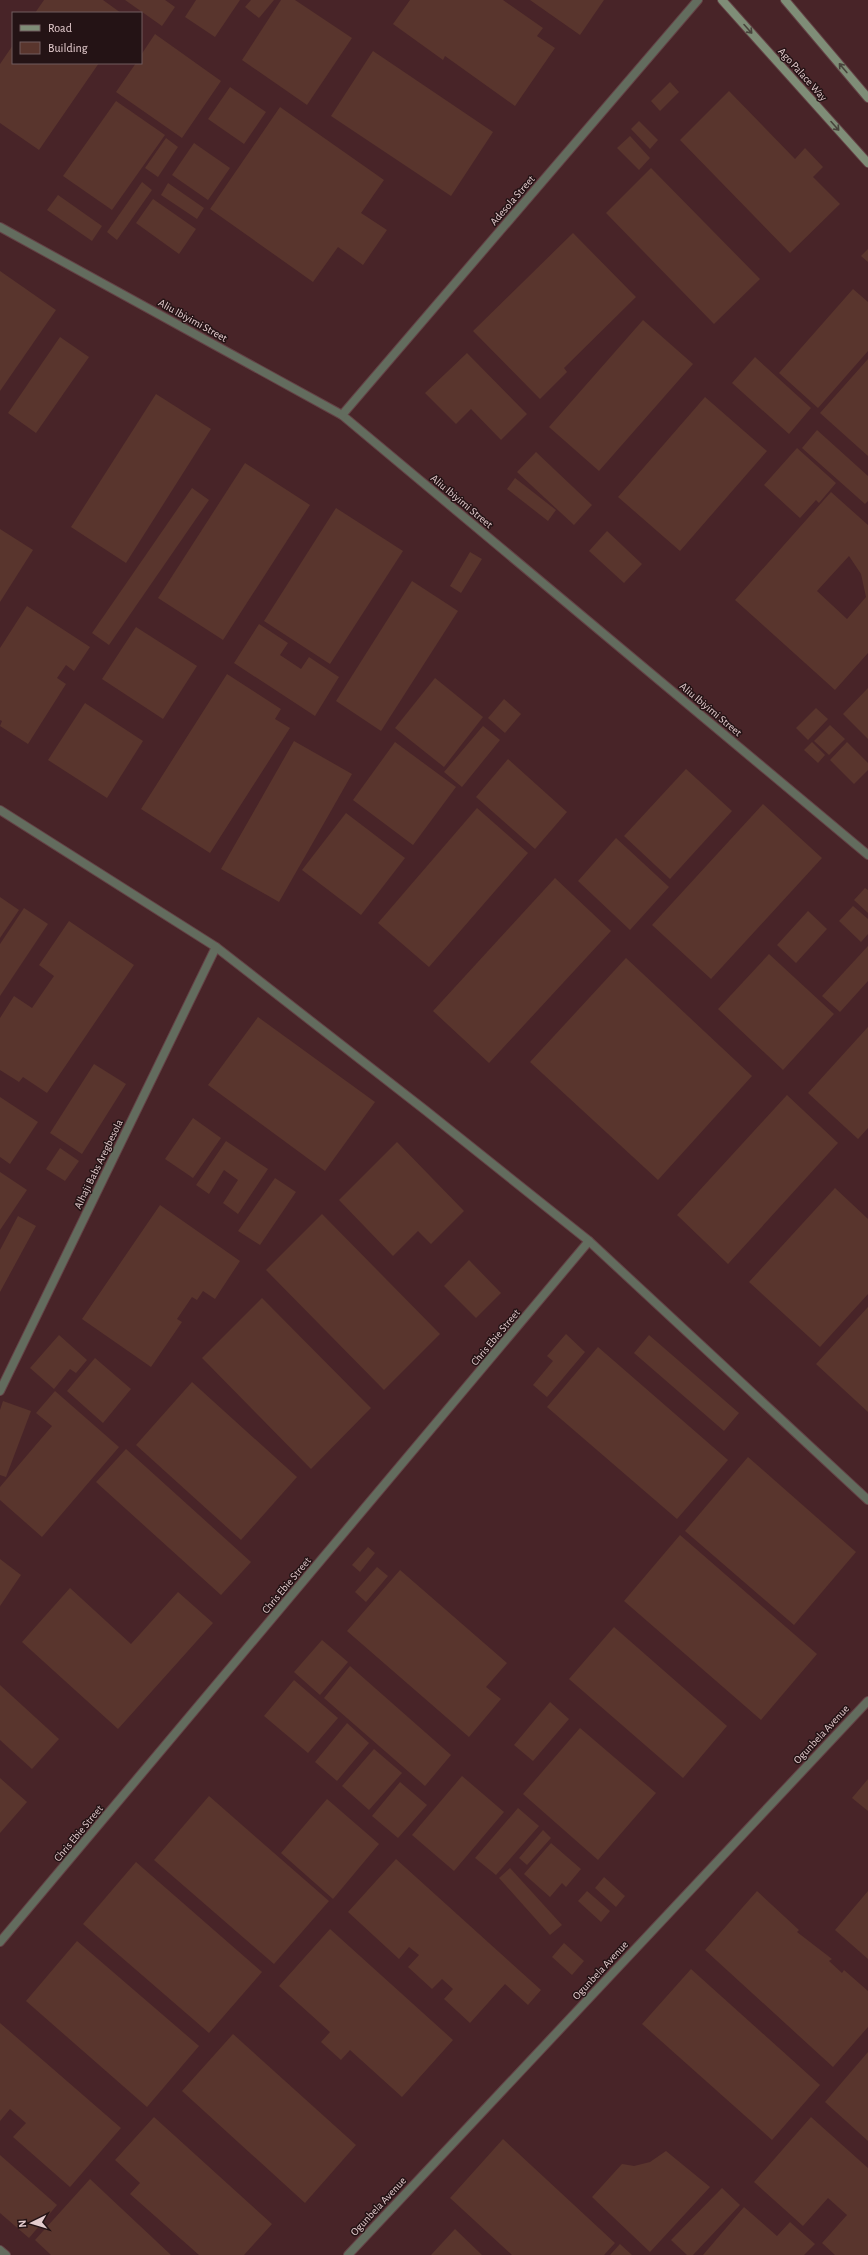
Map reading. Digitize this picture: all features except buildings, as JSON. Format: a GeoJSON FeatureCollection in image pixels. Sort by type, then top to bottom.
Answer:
{"type":"FeatureCollection","features":[{"type":"Feature","properties":{"kind":"main road","name":"Ago Palace Way"},"geometry":{"type":"LineString","coordinates":[[722,0],[868,163]]}},
{"type":"Feature","properties":{"kind":"main road"},"geometry":{"type":"LineString","coordinates":[[785,0],[868,98]]}},
{"type":"Feature","properties":{"kind":"street","name":"Adesola Street"},"geometry":{"type":"LineString","coordinates":[[342,415],[698,0]]}},
{"type":"Feature","properties":{"kind":"street","name":"Aliu Ibiyimi Street"},"geometry":{"type":"LineString","coordinates":[[0,226],[342,415],[868,855]]}},
{"type":"Feature","properties":{"kind":"street"},"geometry":{"type":"LineString","coordinates":[[0,810],[216,948],[589,1241],[868,1500]]}},
{"type":"Feature","properties":{"kind":"street","name":"Alhaji Babs Aregbesola"},"geometry":{"type":"LineString","coordinates":[[0,1391],[216,948]]}},
{"type":"Feature","properties":{"kind":"street","name":"Chris Ebie Street"},"geometry":{"type":"LineString","coordinates":[[0,1942],[589,1241]]}},
{"type":"Feature","properties":{"kind":"street","name":"Ogunbela Avenue"},"geometry":{"type":"LineString","coordinates":[[348,2255],[868,1701]]}},
{"type":"Feature","properties":{"kind":"street"},"geometry":{"type":"LineString","coordinates":[[0,2250],[6,2255]]}}]}
